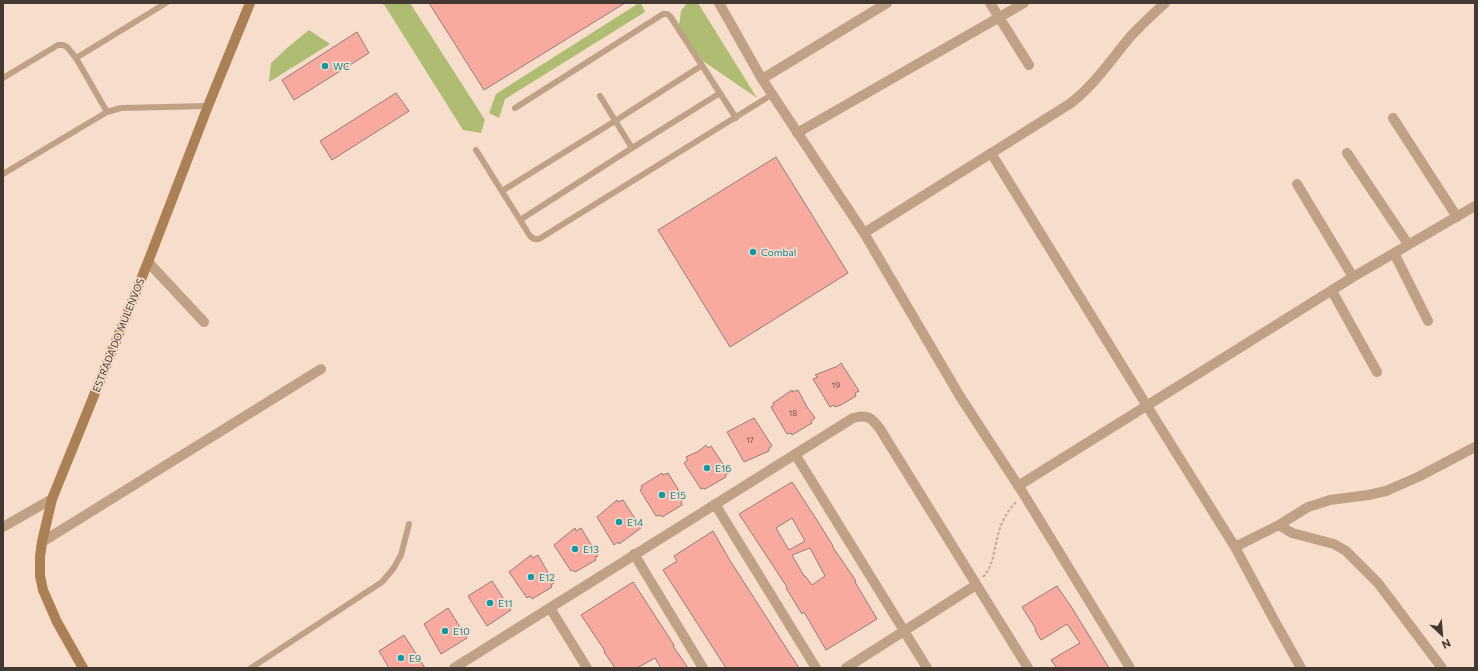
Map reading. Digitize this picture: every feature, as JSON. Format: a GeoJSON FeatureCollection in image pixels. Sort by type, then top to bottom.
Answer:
{"type":"FeatureCollection","features":[{"type":"Feature","properties":{"kind":"street","name":"ESTRADA DO MULENVOS"},"geometry":{"type":"LineString","coordinates":[[83,668],[57,622],[43,590],[40,576],[42,542],[52,499],[148,262],[208,106],[250,3]]}},
{"type":"Feature","properties":{"kind":"street"},"geometry":{"type":"LineString","coordinates":[[719,3],[762,79],[864,233],[961,398],[1021,490],[1130,668]]}},
{"type":"Feature","properties":{"kind":"street"},"geometry":{"type":"LineString","coordinates":[[762,79],[887,3]]}},
{"type":"Feature","properties":{"kind":"street"},"geometry":{"type":"LineString","coordinates":[[990,3],[998,18],[1029,65]]}},
{"type":"Feature","properties":{"kind":"street"},"geometry":{"type":"LineString","coordinates":[[797,134],[1024,3]]}},
{"type":"Feature","properties":{"kind":"street"},"geometry":{"type":"LineString","coordinates":[[864,233],[1071,103],[1086,91],[1132,36],[1166,3]]}},
{"type":"Feature","properties":{"kind":"street"},"geometry":{"type":"LineString","coordinates":[[1393,118],[1457,217]]}},
{"type":"Feature","properties":{"kind":"street"},"geometry":{"type":"LineString","coordinates":[[1348,153],[1408,244]]}},
{"type":"Feature","properties":{"kind":"street"},"geometry":{"type":"LineString","coordinates":[[991,154],[1235,547],[1301,668]]}},
{"type":"Feature","properties":{"kind":"street"},"geometry":{"type":"LineString","coordinates":[[1297,184],[1353,277]]}},
{"type":"Feature","properties":{"kind":"street"},"geometry":{"type":"LineString","coordinates":[[1021,490],[1147,406],[1332,290],[1475,206]]}},
{"type":"Feature","properties":{"kind":"street"},"geometry":{"type":"LineString","coordinates":[[1394,253],[1428,321]]}},
{"type":"Feature","properties":{"kind":"street"},"geometry":{"type":"LineString","coordinates":[[148,262],[204,322]]}},
{"type":"Feature","properties":{"kind":"street"},"geometry":{"type":"LineString","coordinates":[[1332,290],[1377,372]]}},
{"type":"Feature","properties":{"kind":"street"},"geometry":{"type":"LineString","coordinates":[[42,542],[321,369]]}},
{"type":"Feature","properties":{"kind":"street"},"geometry":{"type":"LineString","coordinates":[[454,668],[853,418],[862,416],[874,420],[1028,668]]}},
{"type":"Feature","properties":{"kind":"street"},"geometry":{"type":"LineString","coordinates":[[1235,547],[1279,525],[1308,507],[1330,500],[1386,491],[1418,477],[1475,447]]}},
{"type":"Feature","properties":{"kind":"street"},"geometry":{"type":"LineString","coordinates":[[795,454],[927,668]]}},
{"type":"Feature","properties":{"kind":"street"},"geometry":{"type":"LineString","coordinates":[[3,527],[52,499]]}},
{"type":"Feature","properties":{"kind":"street"},"geometry":{"type":"LineString","coordinates":[[715,504],[816,668]]}},
{"type":"Feature","properties":{"kind":"street"},"geometry":{"type":"LineString","coordinates":[[1279,525],[1292,533],[1334,544],[1346,551],[1378,583],[1442,668]]}},
{"type":"Feature","properties":{"kind":"street"},"geometry":{"type":"LineString","coordinates":[[634,554],[703,668]]}},
{"type":"Feature","properties":{"kind":"street"},"geometry":{"type":"LineString","coordinates":[[846,668],[976,585]]}},
{"type":"Feature","properties":{"kind":"street"},"geometry":{"type":"LineString","coordinates":[[550,608],[586,668]]}},
{"type":"Feature","properties":{"kind":"lane"},"geometry":{"type":"LineString","coordinates":[[76,58],[166,3]]}},
{"type":"Feature","properties":{"kind":"lane"},"geometry":{"type":"LineString","coordinates":[[515,108],[663,14],[667,14],[670,16],[685,42],[736,118]]}},
{"type":"Feature","properties":{"kind":"lane"},"geometry":{"type":"LineString","coordinates":[[678,46],[685,42]]}},
{"type":"Feature","properties":{"kind":"lane"},"geometry":{"type":"LineString","coordinates":[[3,78],[58,45],[63,45],[67,47],[76,58],[106,112]]}},
{"type":"Feature","properties":{"kind":"lane"},"geometry":{"type":"LineString","coordinates":[[502,191],[701,66]]}},
{"type":"Feature","properties":{"kind":"lane"},"geometry":{"type":"LineString","coordinates":[[606,92],[593,101],[600,96],[606,92]]}},
{"type":"Feature","properties":{"kind":"lane"},"geometry":{"type":"LineString","coordinates":[[520,220],[720,93]]}},
{"type":"Feature","properties":{"kind":"lane"},"geometry":{"type":"LineString","coordinates":[[476,150],[530,236],[534,239],[539,238],[773,94]]}},
{"type":"Feature","properties":{"kind":"lane"},"geometry":{"type":"LineString","coordinates":[[600,96],[632,148]]}},
{"type":"Feature","properties":{"kind":"lane"},"geometry":{"type":"LineString","coordinates":[[3,174],[106,112],[121,108],[208,106]]}},
{"type":"Feature","properties":{"kind":"lane"},"geometry":{"type":"LineString","coordinates":[[487,168],[494,164]]}},
{"type":"Feature","properties":{"kind":"lane"},"geometry":{"type":"LineString","coordinates":[[251,668],[382,582],[393,569],[401,555],[409,524]]}},
{"type":"Feature","properties":{"kind":"path"},"geometry":{"type":"LineString","coordinates":[[976,585],[989,570],[993,561],[997,539],[1003,521],[1021,490]]}},
{"type":"Feature","properties":{"kind":"green space"},"geometry":{"type":"Polygon","coordinates":[[[381,3],[410,3],[485,120],[481,133],[463,130],[385,6],[381,3]]]}},
{"type":"Feature","properties":{"kind":"green space"},"geometry":{"type":"Polygon","coordinates":[[[641,3],[645,12],[505,99],[499,118],[489,113],[496,94],[641,3]]]}},
{"type":"Feature","properties":{"kind":"green space"},"geometry":{"type":"Polygon","coordinates":[[[687,3],[698,3],[757,98],[703,61],[679,26],[681,11],[687,3]]]}},
{"type":"Feature","properties":{"kind":"green space"},"geometry":{"type":"Polygon","coordinates":[[[309,30],[330,44],[269,82],[271,63],[309,30]]]}},
{"type":"Feature","properties":{"kind":"building"},"geometry":{"type":"Polygon","coordinates":[[[429,3],[625,3],[484,90],[429,3]]]}},
{"type":"Feature","properties":{"kind":"building","name":"WC"},"geometry":{"type":"Polygon","coordinates":[[[357,32],[369,53],[294,100],[282,80],[357,32]]]}},
{"type":"Feature","properties":{"kind":"building"},"geometry":{"type":"Polygon","coordinates":[[[396,93],[409,111],[332,160],[320,141],[396,93]]]}},
{"type":"Feature","properties":{"kind":"building","name":"Combal"},"geometry":{"type":"Polygon","coordinates":[[[776,157],[848,273],[730,347],[658,230],[776,157]]]}},
{"type":"Feature","properties":{"kind":"building"},"geometry":{"type":"Polygon","coordinates":[[[841,363],[859,391],[855,393],[856,396],[841,405],[835,407],[834,405],[830,407],[813,379],[818,377],[815,375],[838,366],[841,363]]]}},
{"type":"Feature","properties":{"kind":"building"},"geometry":{"type":"Polygon","coordinates":[[[792,390],[793,392],[798,390],[815,418],[811,421],[812,423],[792,435],[791,433],[787,434],[771,407],[774,405],[773,403],[792,390]]]}},
{"type":"Feature","properties":{"kind":"building"},"geometry":{"type":"Polygon","coordinates":[[[754,418],[772,446],[769,448],[769,451],[744,462],[727,432],[754,418]]]}},
{"type":"Feature","properties":{"kind":"building","name":"E16"},"geometry":{"type":"Polygon","coordinates":[[[706,445],[708,448],[711,446],[729,473],[725,475],[726,477],[705,489],[701,489],[684,463],[688,460],[686,457],[699,451],[706,445]]]}},
{"type":"Feature","properties":{"kind":"building","name":"E15"},"geometry":{"type":"Polygon","coordinates":[[[662,473],[663,475],[668,473],[684,499],[681,502],[682,505],[662,517],[661,515],[656,516],[640,490],[642,488],[641,486],[662,473]]]}},
{"type":"Feature","properties":{"kind":"building"},"geometry":{"type":"Polygon","coordinates":[[[792,482],[856,581],[855,582],[877,619],[826,650],[804,612],[802,614],[786,588],[787,587],[739,514],[792,482]],[[792,518],[776,528],[789,550],[805,541],[792,518]],[[810,548],[792,555],[804,576],[812,585],[825,576],[810,548]]]}},
{"type":"Feature","properties":{"kind":"building","name":"E14"},"geometry":{"type":"Polygon","coordinates":[[[617,500],[618,502],[623,500],[641,528],[619,544],[618,542],[614,545],[597,517],[617,500]]]}},
{"type":"Feature","properties":{"kind":"building","name":"E13"},"geometry":{"type":"Polygon","coordinates":[[[575,528],[576,531],[581,528],[598,556],[595,557],[596,560],[575,572],[573,570],[571,571],[554,545],[575,528]]]}},
{"type":"Feature","properties":{"kind":"building"},"geometry":{"type":"Polygon","coordinates":[[[713,531],[729,559],[799,668],[726,668],[663,570],[677,561],[674,556],[713,531]]]}},
{"type":"Feature","properties":{"kind":"building","name":"E12"},"geometry":{"type":"Polygon","coordinates":[[[531,555],[533,558],[538,555],[554,583],[551,585],[552,587],[532,599],[530,596],[527,598],[509,572],[531,555]]]}},
{"type":"Feature","properties":{"kind":"building","name":"E11"},"geometry":{"type":"Polygon","coordinates":[[[492,581],[511,610],[487,626],[468,596],[492,581]]]}},
{"type":"Feature","properties":{"kind":"building"},"geometry":{"type":"Polygon","coordinates":[[[633,582],[688,668],[661,668],[655,658],[637,668],[615,668],[604,652],[605,651],[581,615],[633,582]]]}},
{"type":"Feature","properties":{"kind":"building"},"geometry":{"type":"Polygon","coordinates":[[[1057,586],[1109,668],[1057,668],[1051,660],[1080,643],[1067,624],[1041,640],[1022,607],[1057,586]]]}},
{"type":"Feature","properties":{"kind":"building","name":"E10"},"geometry":{"type":"Polygon","coordinates":[[[448,608],[467,638],[441,654],[424,624],[448,608]]]}},
{"type":"Feature","properties":{"kind":"building","name":"E9"},"geometry":{"type":"Polygon","coordinates":[[[404,635],[425,668],[389,668],[379,651],[404,635]]]}},
{"type":"Feature","properties":{"kind":"place","name":"WC"},"geometry":{"type":"Point","coordinates":[325,66]}},
{"type":"Feature","properties":{"kind":"place","name":"Combal"},"geometry":{"type":"Point","coordinates":[753,252]}},
{"type":"Feature","properties":{"kind":"place","name":"E16"},"geometry":{"type":"Point","coordinates":[707,468]}},
{"type":"Feature","properties":{"kind":"place","name":"E15"},"geometry":{"type":"Point","coordinates":[662,495]}},
{"type":"Feature","properties":{"kind":"place","name":"E14"},"geometry":{"type":"Point","coordinates":[619,522]}},
{"type":"Feature","properties":{"kind":"place","name":"E13"},"geometry":{"type":"Point","coordinates":[575,549]}},
{"type":"Feature","properties":{"kind":"place","name":"E12"},"geometry":{"type":"Point","coordinates":[531,577]}},
{"type":"Feature","properties":{"kind":"place","name":"E11"},"geometry":{"type":"Point","coordinates":[490,603]}},
{"type":"Feature","properties":{"kind":"place","name":"E10"},"geometry":{"type":"Point","coordinates":[445,631]}},
{"type":"Feature","properties":{"kind":"place","name":"E9"},"geometry":{"type":"Point","coordinates":[401,658]}}]}
